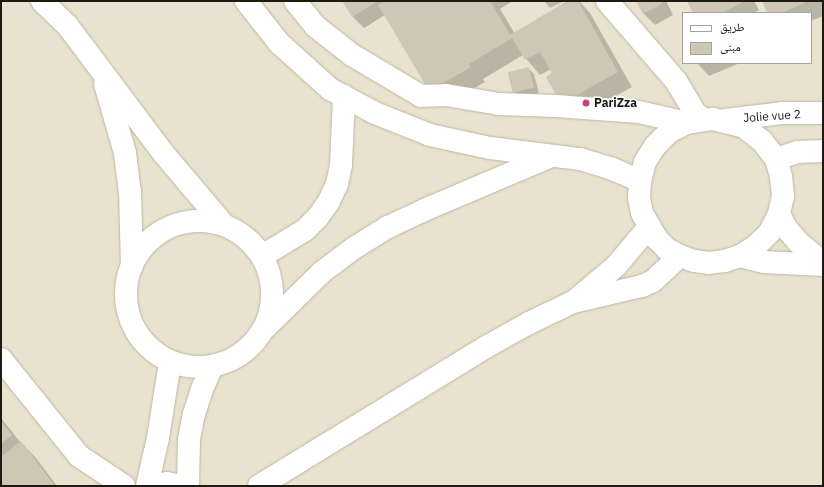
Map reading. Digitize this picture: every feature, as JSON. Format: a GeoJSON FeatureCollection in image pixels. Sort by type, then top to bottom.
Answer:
{"type":"FeatureCollection","features":[{"type":"Feature","properties":{"kind":"main road"},"geometry":{"type":"LineString","coordinates":[[42,1],[67,26],[164,154],[224,225]]}},
{"type":"Feature","properties":{"kind":"main road"},"geometry":{"type":"LineString","coordinates":[[246,1],[279,43],[330,89],[375,113],[430,135],[490,148],[595,163],[640,181]]}},
{"type":"Feature","properties":{"kind":"main road"},"geometry":{"type":"LineString","coordinates":[[295,1],[315,26],[352,55],[421,96],[446,94],[499,104],[556,106],[639,112],[704,121],[744,127],[762,141],[776,159],[781,177],[782,190],[779,214],[770,232],[761,241],[740,256],[725,261],[710,263],[694,261],[680,256],[667,248],[657,239],[649,228],[642,213],[639,197],[640,181],[645,162],[655,146],[669,132],[704,121]]}},
{"type":"Feature","properties":{"kind":"main road"},"geometry":{"type":"LineString","coordinates":[[607,1],[676,82],[696,114],[704,121]]}},
{"type":"Feature","properties":{"kind":"main road"},"geometry":{"type":"LineString","coordinates":[[100,68],[117,120],[125,153],[130,191],[132,266]]}},
{"type":"Feature","properties":{"kind":"main road"},"geometry":{"type":"LineString","coordinates":[[262,256],[305,230],[318,217],[329,202],[337,184],[341,166],[344,96]]}},
{"type":"Feature","properties":{"kind":"main road","name":"Jolie vue 2"},"geometry":{"type":"LineString","coordinates":[[704,121],[782,113],[823,113]]}},
{"type":"Feature","properties":{"kind":"main road"},"geometry":{"type":"LineString","coordinates":[[776,159],[797,152],[823,151]]}},
{"type":"Feature","properties":{"kind":"main road"},"geometry":{"type":"LineString","coordinates":[[264,329],[271,311],[273,292],[270,274],[262,256],[246,237],[224,225],[206,221],[187,222],[170,227],[154,237],[145,246],[132,266],[126,281],[128,314],[134,329],[144,343],[156,354],[170,362],[198,368],[212,367],[228,362],[242,354],[264,329],[322,272],[354,248],[388,227],[552,156]]}},
{"type":"Feature","properties":{"kind":"main road"},"geometry":{"type":"LineString","coordinates":[[779,214],[786,228],[798,242],[823,264]]}},
{"type":"Feature","properties":{"kind":"main road"},"geometry":{"type":"LineString","coordinates":[[573,302],[611,271],[649,228]]}},
{"type":"Feature","properties":{"kind":"main road"},"geometry":{"type":"LineString","coordinates":[[247,486],[264,483],[486,347],[529,323],[573,302],[642,286],[653,281],[680,256]]}},
{"type":"Feature","properties":{"kind":"main road"},"geometry":{"type":"LineString","coordinates":[[740,256],[764,262],[823,264]]}},
{"type":"Feature","properties":{"kind":"main road"},"geometry":{"type":"LineString","coordinates":[[1,359],[79,456],[124,486]]}},
{"type":"Feature","properties":{"kind":"main road"},"geometry":{"type":"LineString","coordinates":[[147,486],[159,432],[170,362]]}},
{"type":"Feature","properties":{"kind":"main road"},"geometry":{"type":"LineString","coordinates":[[188,486],[189,439],[194,414],[202,389],[212,367]]}},
{"type":"Feature","properties":{"kind":"main road"},"geometry":{"type":"LineString","coordinates":[[153,486],[167,483],[181,486]]}},
{"type":"Feature","properties":{"kind":"building"},"geometry":{"type":"Polygon","coordinates":[[[342,1],[378,1],[352,17],[342,1]]]}},
{"type":"Feature","properties":{"kind":"building"},"geometry":{"type":"Polygon","coordinates":[[[385,1],[490,1],[510,35],[567,1],[578,1],[618,72],[561,104],[546,77],[552,73],[540,52],[525,60],[512,38],[469,64],[471,67],[429,91],[378,5],[385,1]]]}},
{"type":"Feature","properties":{"kind":"building"},"geometry":{"type":"Polygon","coordinates":[[[636,1],[662,1],[663,3],[643,14],[636,1]]]}},
{"type":"Feature","properties":{"kind":"building"},"geometry":{"type":"Polygon","coordinates":[[[687,1],[745,1],[724,12],[692,12],[687,1]]]}},
{"type":"Feature","properties":{"kind":"building"},"geometry":{"type":"Polygon","coordinates":[[[762,1],[809,1],[783,12],[767,12],[762,1]]]}},
{"type":"Feature","properties":{"kind":"building"},"geometry":{"type":"Polygon","coordinates":[[[529,67],[534,87],[513,93],[508,72],[529,67]]]}},
{"type":"Feature","properties":{"kind":"building"},"geometry":{"type":"Polygon","coordinates":[[[1,421],[12,435],[1,444],[1,421]]]}},
{"type":"Feature","properties":{"kind":"building"},"geometry":{"type":"Polygon","coordinates":[[[21,441],[55,486],[1,486],[1,457],[21,441]]]}},
{"type":"Feature","properties":{"kind":"place","name":"PariZza"},"geometry":{"type":"Point","coordinates":[586,103]}}]}
